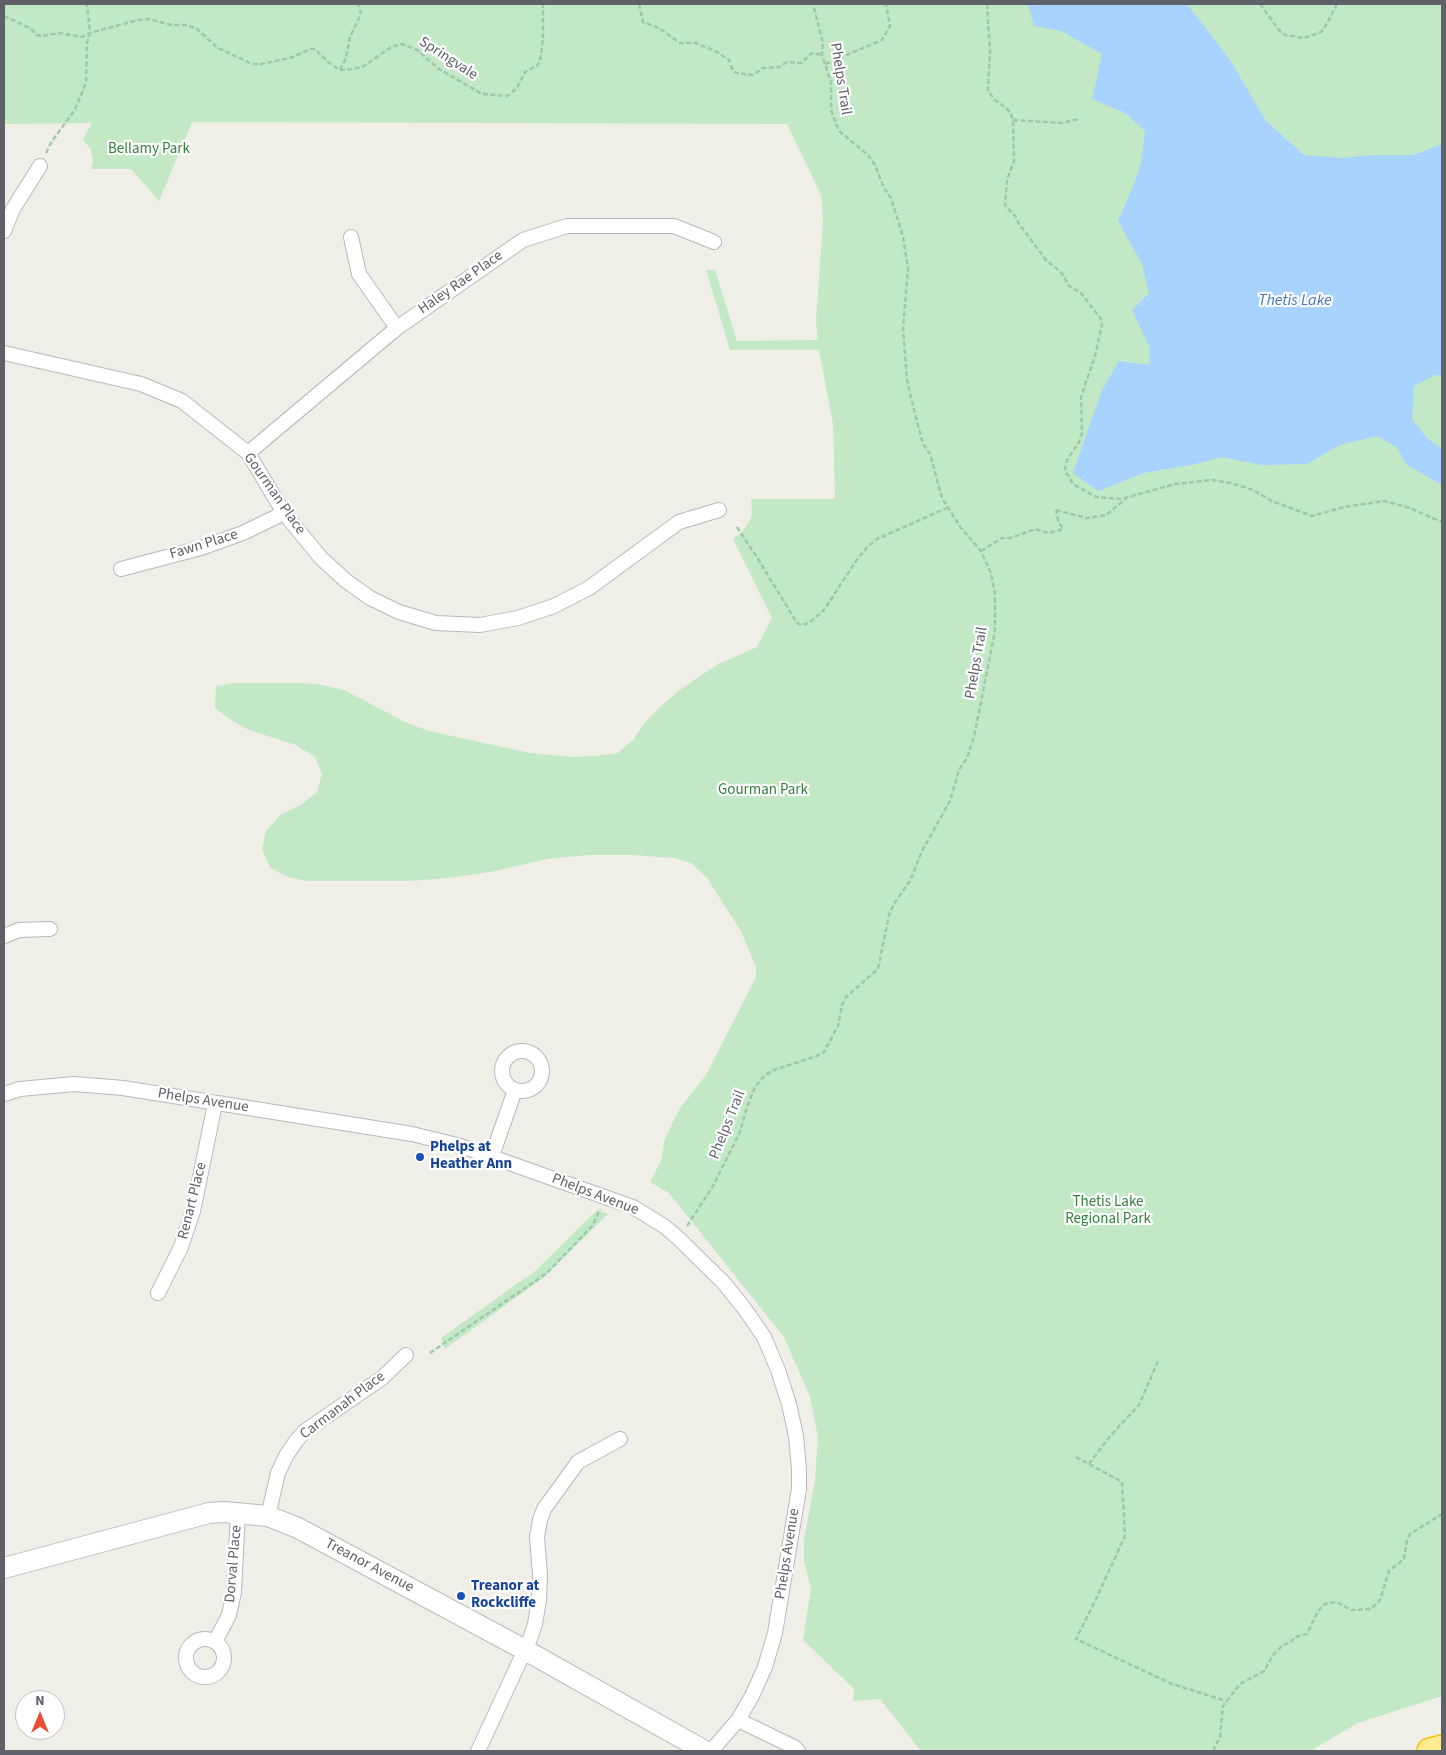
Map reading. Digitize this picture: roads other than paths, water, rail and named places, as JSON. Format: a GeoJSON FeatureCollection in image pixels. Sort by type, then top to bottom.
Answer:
{"type":"FeatureCollection","features":[{"type":"Feature","properties":{"kind":"highway"},"geometry":{"type":"LineString","coordinates":[[1430,1751],[1442,1748]]}},
{"type":"Feature","properties":{"kind":"street"},"geometry":{"type":"LineString","coordinates":[[4,231],[13,209],[40,166]]}},
{"type":"Feature","properties":{"kind":"street","name":"Haley Rae Place"},"geometry":{"type":"LineString","coordinates":[[248,453],[397,328],[523,240],[567,226],[674,226],[714,242]]}},
{"type":"Feature","properties":{"kind":"street"},"geometry":{"type":"LineString","coordinates":[[351,237],[359,274],[397,328]]}},
{"type":"Feature","properties":{"kind":"street","name":"Gourman Place"},"geometry":{"type":"LineString","coordinates":[[4,353],[141,384],[182,401],[248,453],[284,512],[321,558],[346,580],[370,598],[400,612],[436,623],[480,625],[518,618],[554,606],[589,588],[679,522],[719,510]]}},
{"type":"Feature","properties":{"kind":"street","name":"Fawn Place"},"geometry":{"type":"LineString","coordinates":[[121,569],[201,548],[243,533],[284,512]]}},
{"type":"Feature","properties":{"kind":"street"},"geometry":{"type":"LineString","coordinates":[[4,936],[19,930],[50,929]]}},
{"type":"Feature","properties":{"kind":"street","name":"Phelps Avenue"},"geometry":{"type":"LineString","coordinates":[[4,1094],[20,1089],[74,1084],[123,1088],[412,1134],[462,1146],[551,1179],[606,1196],[633,1207],[678,1238],[723,1282],[764,1337],[778,1370],[789,1404],[796,1436],[799,1469],[799,1489],[775,1633],[765,1667],[752,1696],[738,1720],[711,1751]]}},
{"type":"Feature","properties":{"kind":"street"},"geometry":{"type":"LineString","coordinates":[[492,1156],[515,1090]]}},
{"type":"Feature","properties":{"kind":"street","name":"Renart Place"},"geometry":{"type":"LineString","coordinates":[[158,1292],[181,1247],[193,1211],[215,1104]]}},
{"type":"Feature","properties":{"kind":"street","name":"Carmanah Place"},"geometry":{"type":"LineString","coordinates":[[268,1516],[278,1473],[286,1456],[305,1430],[382,1378],[406,1356]]}},
{"type":"Feature","properties":{"kind":"street"},"geometry":{"type":"LineString","coordinates":[[478,1751],[525,1650],[535,1624],[539,1600],[537,1537],[544,1509],[578,1462],[620,1439]]}},
{"type":"Feature","properties":{"kind":"street","name":"Treanor Avenue"},"geometry":{"type":"LineString","coordinates":[[4,1568],[208,1513],[268,1516],[298,1528],[525,1650],[705,1751]]}},
{"type":"Feature","properties":{"kind":"street","name":"Dorval Place"},"geometry":{"type":"LineString","coordinates":[[215,1642],[229,1615],[234,1592],[238,1513]]}},
{"type":"Feature","properties":{"kind":"street"},"geometry":{"type":"LineString","coordinates":[[738,1720],[794,1747],[798,1751]]}},
{"type":"Feature","properties":{"kind":"water","name":"Thetis Lake"},"geometry":{"type":"Polygon","coordinates":[[[1028,4],[1187,4],[1230,60],[1265,120],[1304,155],[1339,158],[1373,155],[1413,155],[1442,144],[1442,376],[1435,375],[1414,386],[1412,419],[1426,437],[1442,449],[1442,485],[1407,465],[1396,447],[1377,436],[1340,445],[1307,464],[1262,465],[1221,457],[1196,464],[1144,473],[1098,491],[1073,473],[1102,390],[1119,361],[1149,365],[1150,348],[1132,310],[1149,293],[1142,264],[1118,221],[1141,163],[1145,131],[1125,113],[1092,99],[1102,54],[1061,31],[1034,26],[1028,4]]]}},
{"type":"Feature","properties":{"kind":"place","name":"Phelps at Heather Ann"},"geometry":{"type":"Point","coordinates":[420,1157]}},
{"type":"Feature","properties":{"kind":"place","name":"Treanor at Rockcliffe"},"geometry":{"type":"Point","coordinates":[461,1596]}},
{"type":"Feature","properties":{"kind":"park label","name":"Bellamy Park"},"geometry":{"type":"Point","coordinates":[149,150]}},
{"type":"Feature","properties":{"kind":"park label","name":"Gourman Park"},"geometry":{"type":"Point","coordinates":[763,791]}},
{"type":"Feature","properties":{"kind":"park label","name":"Thetis Lake Regional Park"},"geometry":{"type":"Point","coordinates":[1108,1212]}}]}
